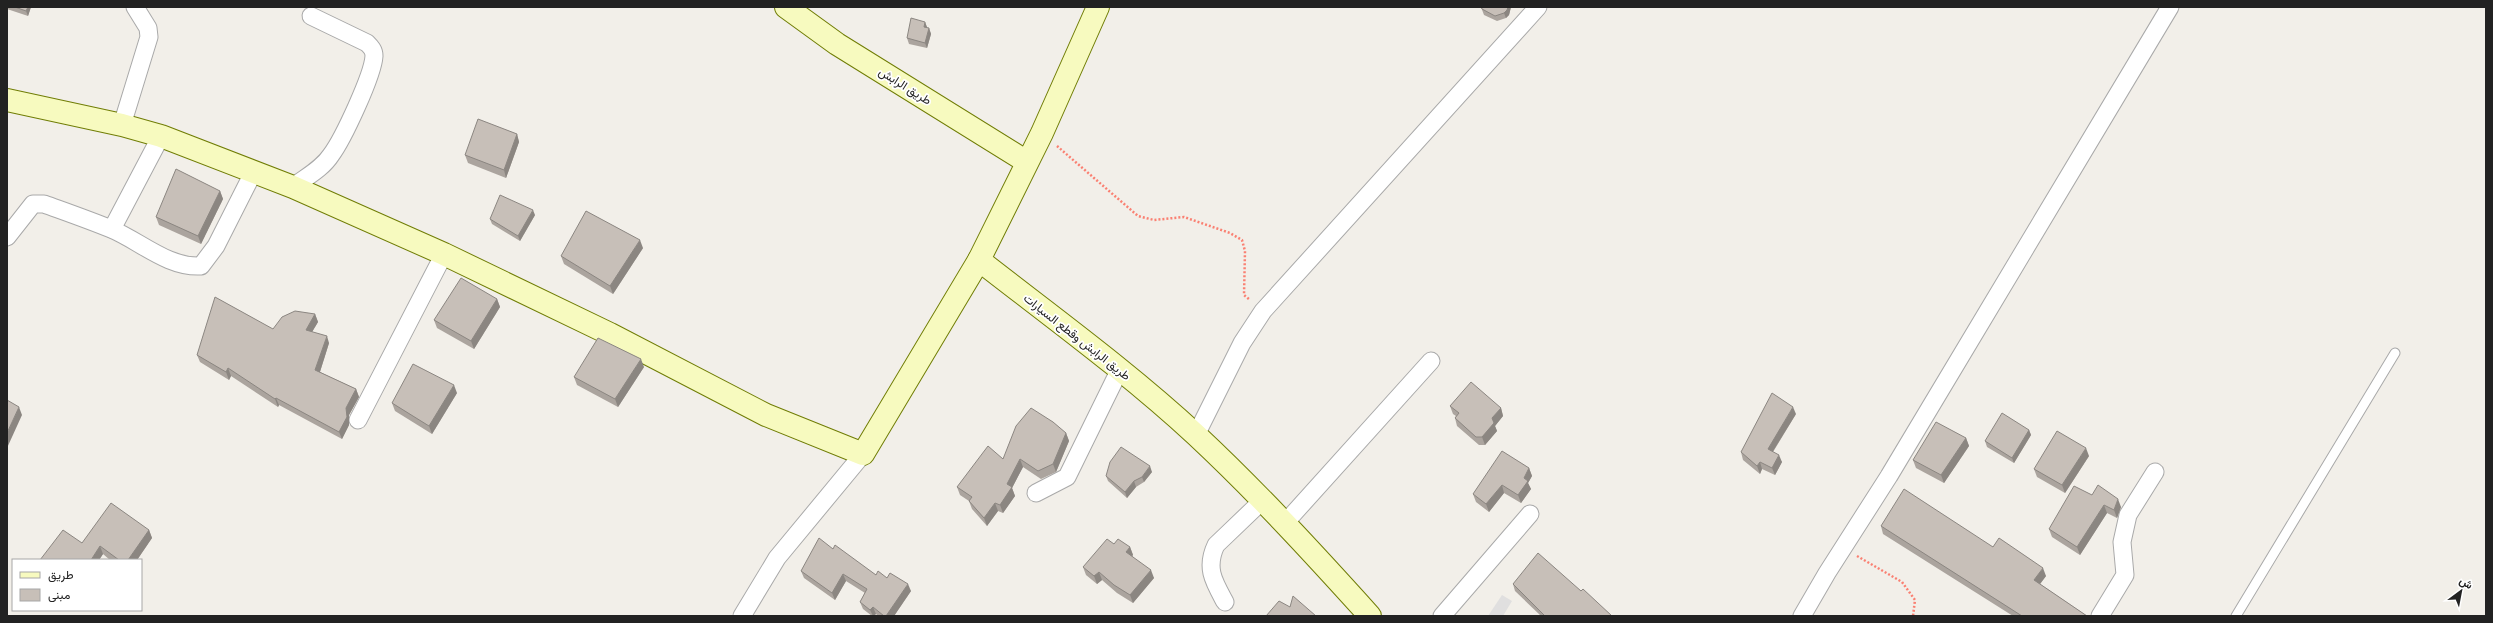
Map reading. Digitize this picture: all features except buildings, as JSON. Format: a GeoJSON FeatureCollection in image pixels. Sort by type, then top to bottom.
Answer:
{"type":"FeatureCollection","features":[{"type":"Feature","properties":{"kind":"street"},"geometry":{"type":"LineString","coordinates":[[122,125],[149,37],[148,28],[135,7]]}},
{"type":"Feature","properties":{"kind":"street","name":"طريق الرابش"},"geometry":{"type":"LineString","coordinates":[[786,7],[837,44],[1027,162]]}},
{"type":"Feature","properties":{"kind":"street"},"geometry":{"type":"LineString","coordinates":[[742,616],[777,558],[863,454],[979,260],[1042,133],[1098,7]]}},
{"type":"Feature","properties":{"kind":"street"},"geometry":{"type":"LineString","coordinates":[[1196,435],[1242,343],[1263,311],[1538,7]]}},
{"type":"Feature","properties":{"kind":"street"},"geometry":{"type":"LineString","coordinates":[[1802,616],[1842,548],[1889,476],[2170,7]]}},
{"type":"Feature","properties":{"kind":"street"},"geometry":{"type":"LineString","coordinates":[[293,187],[318,169],[331,156],[343,135],[369,75],[374,56],[372,48],[366,43],[311,16]]}},
{"type":"Feature","properties":{"kind":"street"},"geometry":{"type":"LineString","coordinates":[[7,100],[122,125],[161,136],[293,187],[444,254],[610,334],[766,415],[863,454]]}},
{"type":"Feature","properties":{"kind":"street"},"geometry":{"type":"LineString","coordinates":[[112,229],[161,136]]}},
{"type":"Feature","properties":{"kind":"street"},"geometry":{"type":"LineString","coordinates":[[7,237],[33,204],[44,204],[112,229],[172,261],[189,266],[201,266],[216,246],[254,171]]}},
{"type":"Feature","properties":{"kind":"street"},"geometry":{"type":"LineString","coordinates":[[358,420],[444,254]]}},
{"type":"Feature","properties":{"kind":"street","name":"طريق الرابش وقطع السيارات"},"geometry":{"type":"LineString","coordinates":[[979,260],[1120,369],[1196,435],[1263,500],[1370,616]]}},
{"type":"Feature","properties":{"kind":"street"},"geometry":{"type":"LineString","coordinates":[[1285,524],[1431,361]]}},
{"type":"Feature","properties":{"kind":"street"},"geometry":{"type":"LineString","coordinates":[[1036,493],[1067,477],[1120,369]]}},
{"type":"Feature","properties":{"kind":"street"},"geometry":{"type":"LineString","coordinates":[[2100,616],[2125,575],[2122,542],[2128,515],[2155,472]]}},
{"type":"Feature","properties":{"kind":"street"},"geometry":{"type":"LineString","coordinates":[[1225,602],[1212,579],[1210,571],[1211,555],[1216,545],[1263,500]]}},
{"type":"Feature","properties":{"kind":"street"},"geometry":{"type":"LineString","coordinates":[[1442,616],[1530,514]]}},
{"type":"Feature","properties":{"kind":"lane"},"geometry":{"type":"LineString","coordinates":[[2236,616],[2395,353]]}},
{"type":"Feature","properties":{"kind":"path"},"geometry":{"type":"LineString","coordinates":[[1042,133],[1138,216],[1154,220],[1184,218],[1230,233],[1242,240],[1245,251],[1244,295],[1263,311]]}},
{"type":"Feature","properties":{"kind":"path"},"geometry":{"type":"LineString","coordinates":[[1842,548],[1902,582],[1915,600],[1913,616]]}},
{"type":"Feature","properties":{"kind":"shaded area"},"geometry":{"type":"Polygon","coordinates":[[[1502,595],[1512,601],[1503,616],[1488,616],[1502,595]]]}}]}
